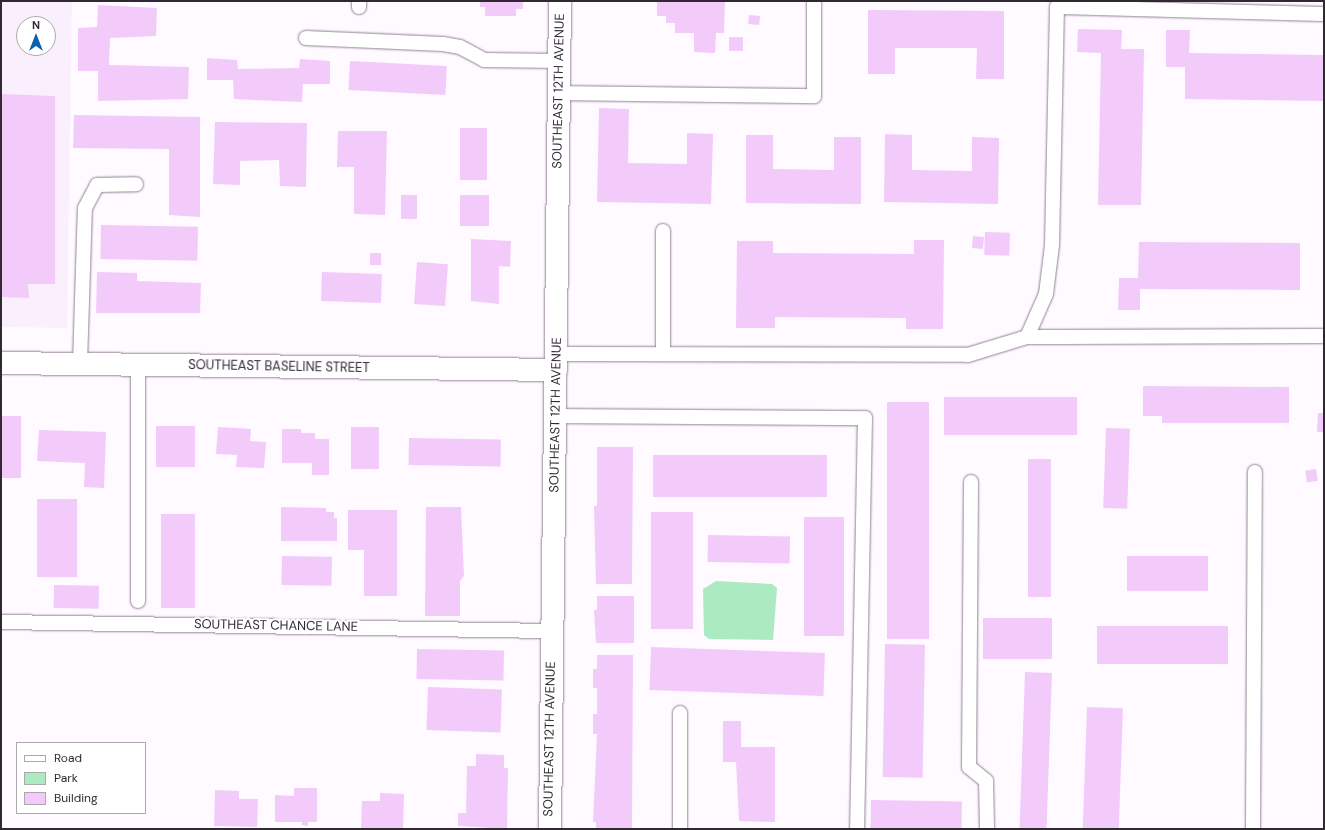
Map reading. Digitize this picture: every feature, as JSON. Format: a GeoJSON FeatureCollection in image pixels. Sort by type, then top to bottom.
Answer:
{"type":"FeatureCollection","features":[{"type":"Feature","properties":{"kind":"street","name":"SOUTHEAST 12TH AVENUE"},"geometry":{"type":"LineString","coordinates":[[550,829],[560,1]]}},
{"type":"Feature","properties":{"kind":"street","name":"SOUTHEAST BASELINE STREET"},"geometry":{"type":"LineString","coordinates":[[1,363],[138,365],[556,362]]}},
{"type":"Feature","properties":{"kind":"lane"},"geometry":{"type":"LineString","coordinates":[[559,92],[814,96],[814,1]]}},
{"type":"Feature","properties":{"kind":"lane"},"geometry":{"type":"LineString","coordinates":[[1027,337],[1046,294],[1052,245],[1057,7],[1324,14]]}},
{"type":"Feature","properties":{"kind":"lane"},"geometry":{"type":"LineString","coordinates":[[306,38],[443,44],[460,46],[484,60],[559,61]]}},
{"type":"Feature","properties":{"kind":"lane"},"geometry":{"type":"LineString","coordinates":[[80,364],[85,208],[97,185],[136,184]]}},
{"type":"Feature","properties":{"kind":"lane"},"geometry":{"type":"LineString","coordinates":[[663,231],[663,354]]}},
{"type":"Feature","properties":{"kind":"lane"},"geometry":{"type":"LineString","coordinates":[[556,362],[663,354],[968,355],[1027,337],[1324,336]]}},
{"type":"Feature","properties":{"kind":"lane"},"geometry":{"type":"LineString","coordinates":[[138,365],[138,601]]}},
{"type":"Feature","properties":{"kind":"lane"},"geometry":{"type":"LineString","coordinates":[[556,416],[865,418],[857,829]]}},
{"type":"Feature","properties":{"kind":"lane"},"geometry":{"type":"LineString","coordinates":[[1253,829],[1255,472]]}},
{"type":"Feature","properties":{"kind":"lane"},"geometry":{"type":"LineString","coordinates":[[971,482],[969,767],[986,782],[987,829]]}},
{"type":"Feature","properties":{"kind":"lane","name":"SOUTHEAST CHANCE LANE"},"geometry":{"type":"LineString","coordinates":[[1,622],[552,630]]}},
{"type":"Feature","properties":{"kind":"lane"},"geometry":{"type":"LineString","coordinates":[[680,713],[680,829]]}},
{"type":"Feature","properties":{"kind":"shaded area"},"geometry":{"type":"Polygon","coordinates":[[[1,1],[72,1],[67,328],[1,327],[1,1]]]}},
{"type":"Feature","properties":{"kind":"green space"},"geometry":{"type":"Polygon","coordinates":[[[716,581],[772,584],[777,588],[773,640],[709,639],[704,635],[703,589],[716,581]]]}},
{"type":"Feature","properties":{"kind":"building"},"geometry":{"type":"Polygon","coordinates":[[[480,1],[523,1],[523,9],[516,9],[516,16],[485,16],[485,7],[480,7],[480,1]]]}},
{"type":"Feature","properties":{"kind":"building"},"geometry":{"type":"Polygon","coordinates":[[[657,1],[725,1],[724,33],[716,33],[715,53],[694,52],[694,33],[675,33],[675,23],[666,23],[666,16],[657,16],[657,1]]]}},
{"type":"Feature","properties":{"kind":"building"},"geometry":{"type":"Polygon","coordinates":[[[98,5],[157,8],[156,36],[110,38],[109,65],[189,67],[188,99],[98,101],[98,71],[78,71],[78,28],[97,27],[98,5]]]}},
{"type":"Feature","properties":{"kind":"building"},"geometry":{"type":"Polygon","coordinates":[[[868,10],[1004,11],[1004,79],[976,79],[977,48],[895,48],[895,74],[868,74],[868,10]]]}},
{"type":"Feature","properties":{"kind":"building"},"geometry":{"type":"Polygon","coordinates":[[[749,15],[760,16],[759,25],[748,24],[749,15]]]}},
{"type":"Feature","properties":{"kind":"building"},"geometry":{"type":"Polygon","coordinates":[[[1078,29],[1122,30],[1121,49],[1144,49],[1141,205],[1098,205],[1101,53],[1077,52],[1078,29]]]}},
{"type":"Feature","properties":{"kind":"building"},"geometry":{"type":"Polygon","coordinates":[[[1166,30],[1190,30],[1189,53],[1324,55],[1324,101],[1185,99],[1185,67],[1166,67],[1166,30]]]}},
{"type":"Feature","properties":{"kind":"building"},"geometry":{"type":"Polygon","coordinates":[[[729,37],[743,37],[743,51],[729,51],[729,37]]]}},
{"type":"Feature","properties":{"kind":"building"},"geometry":{"type":"Polygon","coordinates":[[[207,58],[237,60],[238,69],[299,68],[300,59],[330,61],[330,84],[303,84],[302,102],[234,99],[233,80],[207,80],[207,58]]]}},
{"type":"Feature","properties":{"kind":"building"},"geometry":{"type":"Polygon","coordinates":[[[350,61],[447,66],[445,95],[348,90],[350,61]]]}},
{"type":"Feature","properties":{"kind":"building"},"geometry":{"type":"Polygon","coordinates":[[[1,94],[55,96],[55,284],[28,284],[29,298],[1,297],[1,94]]]}},
{"type":"Feature","properties":{"kind":"building"},"geometry":{"type":"Polygon","coordinates":[[[599,108],[629,109],[628,163],[687,164],[687,133],[713,134],[711,204],[597,202],[599,108]]]}},
{"type":"Feature","properties":{"kind":"building"},"geometry":{"type":"Polygon","coordinates":[[[74,115],[200,117],[200,217],[169,215],[169,149],[73,148],[74,115]]]}},
{"type":"Feature","properties":{"kind":"building"},"geometry":{"type":"Polygon","coordinates":[[[215,122],[307,123],[306,187],[280,186],[279,160],[240,161],[240,185],[213,184],[215,122]]]}},
{"type":"Feature","properties":{"kind":"building"},"geometry":{"type":"Polygon","coordinates":[[[460,128],[487,128],[487,180],[460,180],[460,128]]]}},
{"type":"Feature","properties":{"kind":"building"},"geometry":{"type":"Polygon","coordinates":[[[338,131],[387,131],[385,215],[354,214],[354,167],[337,167],[338,131]]]}},
{"type":"Feature","properties":{"kind":"building"},"geometry":{"type":"Polygon","coordinates":[[[885,134],[912,135],[912,170],[972,171],[972,137],[999,138],[998,204],[884,202],[885,134]]]}},
{"type":"Feature","properties":{"kind":"building"},"geometry":{"type":"Polygon","coordinates":[[[746,135],[773,135],[773,169],[834,170],[834,137],[861,137],[861,204],[746,203],[746,135]]]}},
{"type":"Feature","properties":{"kind":"building"},"geometry":{"type":"Polygon","coordinates":[[[401,195],[417,195],[417,219],[401,219],[401,195]]]}},
{"type":"Feature","properties":{"kind":"building"},"geometry":{"type":"Polygon","coordinates":[[[460,195],[489,195],[489,226],[460,226],[460,195]]]}},
{"type":"Feature","properties":{"kind":"building"},"geometry":{"type":"Polygon","coordinates":[[[101,225],[198,227],[197,261],[100,259],[101,225]]]}},
{"type":"Feature","properties":{"kind":"building"},"geometry":{"type":"Polygon","coordinates":[[[985,232],[1010,233],[1009,256],[984,255],[985,232]]]}},
{"type":"Feature","properties":{"kind":"building"},"geometry":{"type":"Polygon","coordinates":[[[973,236],[984,237],[983,249],[972,248],[973,236]]]}},
{"type":"Feature","properties":{"kind":"building"},"geometry":{"type":"Polygon","coordinates":[[[471,239],[511,241],[510,267],[499,266],[499,304],[471,301],[471,239]]]}},
{"type":"Feature","properties":{"kind":"building"},"geometry":{"type":"Polygon","coordinates":[[[914,240],[944,240],[943,329],[906,329],[906,318],[775,317],[775,328],[736,328],[737,241],[773,241],[773,253],[914,254],[914,240]]]}},
{"type":"Feature","properties":{"kind":"building"},"geometry":{"type":"Polygon","coordinates":[[[1139,242],[1300,243],[1300,290],[1140,289],[1140,310],[1118,310],[1119,278],[1138,278],[1139,242]]]}},
{"type":"Feature","properties":{"kind":"building"},"geometry":{"type":"Polygon","coordinates":[[[370,253],[381,253],[381,265],[370,265],[370,253]]]}},
{"type":"Feature","properties":{"kind":"building"},"geometry":{"type":"Polygon","coordinates":[[[417,262],[448,264],[445,306],[414,304],[417,262]]]}},
{"type":"Feature","properties":{"kind":"building"},"geometry":{"type":"Polygon","coordinates":[[[97,272],[137,273],[137,281],[201,283],[200,313],[96,313],[97,272]]]}},
{"type":"Feature","properties":{"kind":"building"},"geometry":{"type":"Polygon","coordinates":[[[322,272],[382,274],[381,303],[321,301],[322,272]]]}},
{"type":"Feature","properties":{"kind":"building"},"geometry":{"type":"Polygon","coordinates":[[[1143,386],[1289,387],[1289,423],[1162,423],[1162,416],[1143,416],[1143,386]]]}},
{"type":"Feature","properties":{"kind":"building"},"geometry":{"type":"Polygon","coordinates":[[[944,397],[1077,397],[1077,435],[944,435],[944,397]]]}},
{"type":"Feature","properties":{"kind":"building"},"geometry":{"type":"Polygon","coordinates":[[[887,402],[929,402],[929,639],[887,639],[887,402]]]}},
{"type":"Feature","properties":{"kind":"building"},"geometry":{"type":"Polygon","coordinates":[[[1318,413],[1324,413],[1324,432],[1317,432],[1318,413]]]}},
{"type":"Feature","properties":{"kind":"building"},"geometry":{"type":"Polygon","coordinates":[[[1,416],[21,416],[21,478],[1,478],[1,416]]]}},
{"type":"Feature","properties":{"kind":"building"},"geometry":{"type":"Polygon","coordinates":[[[156,426],[195,426],[195,467],[156,467],[156,426]]]}},
{"type":"Feature","properties":{"kind":"building"},"geometry":{"type":"Polygon","coordinates":[[[218,427],[251,429],[250,441],[266,442],[264,468],[236,467],[237,455],[216,454],[218,427]]]}},
{"type":"Feature","properties":{"kind":"building"},"geometry":{"type":"Polygon","coordinates":[[[351,427],[379,427],[379,469],[351,469],[351,427]]]}},
{"type":"Feature","properties":{"kind":"building"},"geometry":{"type":"Polygon","coordinates":[[[1106,428],[1130,429],[1127,509],[1103,508],[1106,428]]]}},
{"type":"Feature","properties":{"kind":"building"},"geometry":{"type":"Polygon","coordinates":[[[282,429],[301,429],[301,433],[315,433],[315,439],[329,439],[329,475],[312,475],[312,463],[282,463],[282,429]]]}},
{"type":"Feature","properties":{"kind":"building"},"geometry":{"type":"Polygon","coordinates":[[[39,430],[106,432],[104,488],[84,487],[85,463],[37,461],[39,430]]]}},
{"type":"Feature","properties":{"kind":"building"},"geometry":{"type":"Polygon","coordinates":[[[409,438],[501,440],[501,467],[409,465],[409,438]]]}},
{"type":"Feature","properties":{"kind":"building"},"geometry":{"type":"Polygon","coordinates":[[[597,447],[633,447],[632,584],[596,584],[594,506],[597,506],[597,447]]]}},
{"type":"Feature","properties":{"kind":"building"},"geometry":{"type":"Polygon","coordinates":[[[653,455],[827,455],[827,497],[653,497],[653,455]]]}},
{"type":"Feature","properties":{"kind":"building"},"geometry":{"type":"Polygon","coordinates":[[[1028,459],[1051,459],[1051,597],[1028,597],[1028,459]]]}},
{"type":"Feature","properties":{"kind":"building"},"geometry":{"type":"Polygon","coordinates":[[[1316,469],[1318,481],[1307,483],[1305,471],[1316,469]]]}},
{"type":"Feature","properties":{"kind":"building"},"geometry":{"type":"Polygon","coordinates":[[[37,499],[77,499],[77,577],[37,577],[37,499]]]}},
{"type":"Feature","properties":{"kind":"building"},"geometry":{"type":"Polygon","coordinates":[[[281,507],[326,508],[326,512],[334,512],[334,518],[337,518],[337,541],[281,541],[281,507]]]}},
{"type":"Feature","properties":{"kind":"building"},"geometry":{"type":"Polygon","coordinates":[[[426,507],[461,507],[464,576],[460,581],[460,616],[425,616],[426,507]]]}},
{"type":"Feature","properties":{"kind":"building"},"geometry":{"type":"Polygon","coordinates":[[[348,510],[397,510],[397,596],[364,596],[364,550],[348,550],[348,510]]]}},
{"type":"Feature","properties":{"kind":"building"},"geometry":{"type":"Polygon","coordinates":[[[651,512],[693,512],[693,629],[651,629],[651,512]]]}},
{"type":"Feature","properties":{"kind":"building"},"geometry":{"type":"Polygon","coordinates":[[[161,514],[195,514],[195,608],[161,608],[161,514]]]}},
{"type":"Feature","properties":{"kind":"building"},"geometry":{"type":"Polygon","coordinates":[[[804,517],[844,517],[844,636],[804,636],[804,517]]]}},
{"type":"Feature","properties":{"kind":"building"},"geometry":{"type":"Polygon","coordinates":[[[708,535],[790,536],[790,563],[708,562],[708,535]]]}},
{"type":"Feature","properties":{"kind":"building"},"geometry":{"type":"Polygon","coordinates":[[[282,556],[332,557],[331,586],[281,585],[282,556]]]}},
{"type":"Feature","properties":{"kind":"building"},"geometry":{"type":"Polygon","coordinates":[[[1127,556],[1208,556],[1208,591],[1127,591],[1127,556]]]}},
{"type":"Feature","properties":{"kind":"building"},"geometry":{"type":"Polygon","coordinates":[[[54,585],[99,586],[99,609],[54,608],[54,585]]]}},
{"type":"Feature","properties":{"kind":"building"},"geometry":{"type":"Polygon","coordinates":[[[597,596],[634,596],[634,643],[596,643],[594,610],[597,610],[597,596]]]}},
{"type":"Feature","properties":{"kind":"building"},"geometry":{"type":"Polygon","coordinates":[[[983,618],[1052,618],[1052,659],[983,659],[983,618]]]}},
{"type":"Feature","properties":{"kind":"building"},"geometry":{"type":"Polygon","coordinates":[[[1097,626],[1228,626],[1228,664],[1097,664],[1097,626]]]}},
{"type":"Feature","properties":{"kind":"building"},"geometry":{"type":"Polygon","coordinates":[[[885,644],[925,645],[923,778],[883,777],[885,644]]]}},
{"type":"Feature","properties":{"kind":"building"},"geometry":{"type":"Polygon","coordinates":[[[651,647],[825,653],[823,696],[649,690],[651,647]]]}},
{"type":"Feature","properties":{"kind":"building"},"geometry":{"type":"Polygon","coordinates":[[[417,649],[504,651],[503,681],[416,679],[417,649]]]}},
{"type":"Feature","properties":{"kind":"building"},"geometry":{"type":"Polygon","coordinates":[[[597,655],[633,655],[632,829],[596,829],[596,822],[593,822],[597,734],[593,734],[593,714],[597,714],[597,688],[593,688],[593,669],[597,669],[597,655]]]}},
{"type":"Feature","properties":{"kind":"building"},"geometry":{"type":"Polygon","coordinates":[[[1025,672],[1052,673],[1047,829],[1020,829],[1025,672]]]}},
{"type":"Feature","properties":{"kind":"building"},"geometry":{"type":"Polygon","coordinates":[[[428,687],[502,690],[500,733],[426,730],[428,687]]]}},
{"type":"Feature","properties":{"kind":"building"},"geometry":{"type":"Polygon","coordinates":[[[1087,707],[1123,708],[1119,829],[1083,829],[1087,707]]]}},
{"type":"Feature","properties":{"kind":"building"},"geometry":{"type":"Polygon","coordinates":[[[723,721],[741,721],[741,747],[775,747],[775,822],[739,821],[736,762],[723,762],[723,721]]]}},
{"type":"Feature","properties":{"kind":"building"},"geometry":{"type":"Polygon","coordinates":[[[476,754],[504,755],[504,768],[508,768],[507,829],[458,826],[458,813],[466,813],[467,766],[476,766],[476,754]]]}},
{"type":"Feature","properties":{"kind":"building"},"geometry":{"type":"Polygon","coordinates":[[[294,788],[317,788],[317,822],[308,822],[308,826],[302,825],[302,822],[275,822],[275,795],[294,796],[294,788]]]}},
{"type":"Feature","properties":{"kind":"building"},"geometry":{"type":"Polygon","coordinates":[[[215,790],[239,791],[239,799],[258,799],[257,827],[214,826],[215,790]]]}},
{"type":"Feature","properties":{"kind":"building"},"geometry":{"type":"Polygon","coordinates":[[[380,793],[404,794],[403,829],[361,828],[362,801],[380,801],[380,793]]]}},
{"type":"Feature","properties":{"kind":"building"},"geometry":{"type":"Polygon","coordinates":[[[871,800],[962,802],[962,829],[870,829],[871,800]]]}}]}
